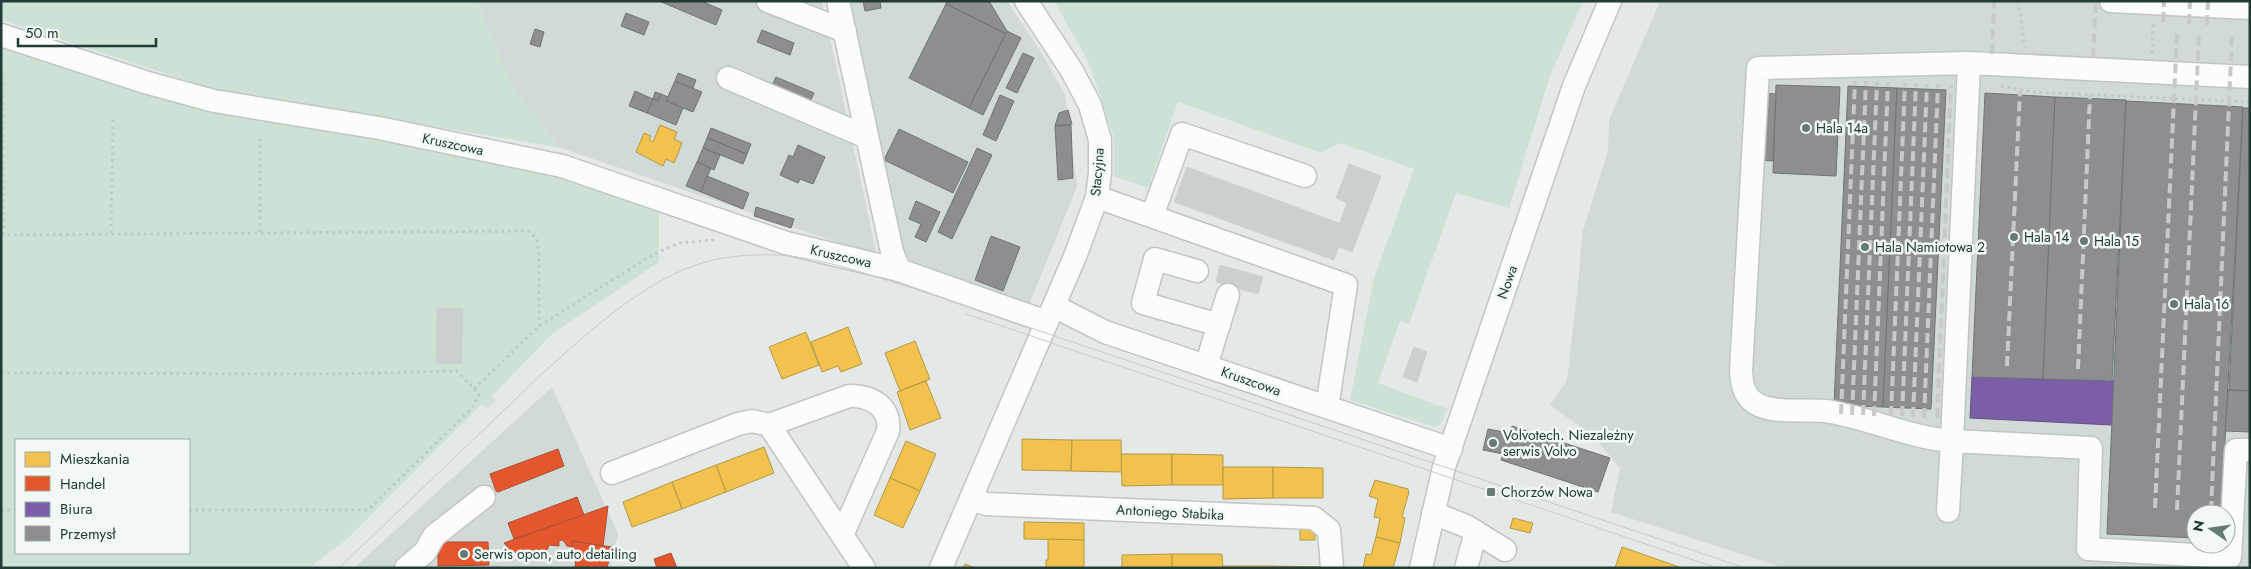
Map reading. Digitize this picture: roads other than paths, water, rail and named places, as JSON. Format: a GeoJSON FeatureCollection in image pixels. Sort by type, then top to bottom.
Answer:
{"type":"FeatureCollection","features":[{"type":"Feature","properties":{"kind":"street"},"geometry":{"type":"LineString","coordinates":[[768,1],[845,31]]}},
{"type":"Feature","properties":{"kind":"street","name":"Kruszcowa"},"geometry":{"type":"LineString","coordinates":[[838,1],[892,252],[899,270]]}},
{"type":"Feature","properties":{"kind":"street","name":"Stacyjna"},"geometry":{"type":"LineString","coordinates":[[1026,1],[1072,71],[1090,105],[1100,140],[1100,173],[1097,197],[1089,223],[1051,314]]}},
{"type":"Feature","properties":{"kind":"street","name":"Nowa"},"geometry":{"type":"LineString","coordinates":[[1420,568],[1451,449],[1574,86],[1610,1]]}},
{"type":"Feature","properties":{"kind":"street"},"geometry":{"type":"LineString","coordinates":[[2111,1],[2247,6]]}},
{"type":"Feature","properties":{"kind":"street","name":"Kruszcowa"},"geometry":{"type":"LineString","coordinates":[[1,35],[148,83],[214,101],[379,128],[562,166],[786,243],[899,270],[1051,314],[1451,449]]}},
{"type":"Feature","properties":{"kind":"street"},"geometry":{"type":"LineString","coordinates":[[1948,511],[1969,63]]}},
{"type":"Feature","properties":{"kind":"street"},"geometry":{"type":"LineString","coordinates":[[2250,77],[1969,63],[1758,68],[1741,372],[1742,384],[1746,394],[1756,404],[1764,407],[1832,412],[1933,439],[2091,448],[2088,549],[2230,557],[2236,450],[2250,450]]}},
{"type":"Feature","properties":{"kind":"street"},"geometry":{"type":"LineString","coordinates":[[728,78],[867,137]]}},
{"type":"Feature","properties":{"kind":"street"},"geometry":{"type":"LineString","coordinates":[[1152,216],[1182,134],[1305,176]]}},
{"type":"Feature","properties":{"kind":"street"},"geometry":{"type":"LineString","coordinates":[[1097,197],[1346,285],[1327,406]]}},
{"type":"Feature","properties":{"kind":"street"},"geometry":{"type":"LineString","coordinates":[[1197,271],[1155,259],[1143,303],[1219,325]]}},
{"type":"Feature","properties":{"kind":"street"},"geometry":{"type":"LineString","coordinates":[[1206,366],[1228,295]]}},
{"type":"Feature","properties":{"kind":"street"},"geometry":{"type":"LineString","coordinates":[[941,568],[1051,314]]}},
{"type":"Feature","properties":{"kind":"street"},"geometry":{"type":"LineString","coordinates":[[612,473],[738,424],[752,422],[769,425],[849,396],[859,395],[872,400],[886,412],[889,421],[888,430],[843,533]]}},
{"type":"Feature","properties":{"kind":"street"},"geometry":{"type":"LineString","coordinates":[[769,425],[843,533],[864,568]]}},
{"type":"Feature","properties":{"kind":"street"},"geometry":{"type":"LineString","coordinates":[[406,568],[425,552],[434,536],[484,497]]}},
{"type":"Feature","properties":{"kind":"street","name":"Antoniego Stabika"},"geometry":{"type":"LineString","coordinates":[[971,499],[986,504],[1314,518],[1329,530],[1332,568]]}},
{"type":"Feature","properties":{"kind":"street"},"geometry":{"type":"LineString","coordinates":[[1433,513],[1466,526],[1504,550]]}},
{"type":"Feature","properties":{"kind":"street"},"geometry":{"type":"LineString","coordinates":[[1466,568],[1476,532]]}},
{"type":"Feature","properties":{"kind":"tram line"},"geometry":{"type":"LineString","coordinates":[[339,568],[545,371],[614,312],[633,298],[672,275],[703,263],[746,255],[779,255],[830,263],[912,288],[1745,568]]}},
{"type":"Feature","properties":{"kind":"tram line"},"geometry":{"type":"LineString","coordinates":[[966,314],[1717,568]]}},
{"type":"Feature","properties":{"kind":"railway"},"geometry":{"type":"LineString","coordinates":[[1992,54],[1994,1]]}},
{"type":"Feature","properties":{"kind":"railway"},"geometry":{"type":"LineString","coordinates":[[2093,58],[2096,1]]}},
{"type":"Feature","properties":{"kind":"railway"},"geometry":{"type":"LineString","coordinates":[[2163,22],[2164,1]]}},
{"type":"Feature","properties":{"kind":"railway"},"geometry":{"type":"LineString","coordinates":[[2189,24],[2190,1]]}},
{"type":"Feature","properties":{"kind":"railway"},"geometry":{"type":"LineString","coordinates":[[2207,25],[2208,1]]}},
{"type":"Feature","properties":{"kind":"railway"},"geometry":{"type":"LineString","coordinates":[[2155,508],[2177,33]]}},
{"type":"Feature","properties":{"kind":"railway"},"geometry":{"type":"LineString","coordinates":[[2177,510],[2199,34]]}},
{"type":"Feature","properties":{"kind":"railway"},"geometry":{"type":"LineString","coordinates":[[2211,504],[2232,35]]}},
{"type":"Feature","properties":{"kind":"railway"},"geometry":{"type":"LineString","coordinates":[[1841,414],[1855,81]]}},
{"type":"Feature","properties":{"kind":"railway"},"geometry":{"type":"LineString","coordinates":[[1852,415],[1866,81]]}},
{"type":"Feature","properties":{"kind":"railway"},"geometry":{"type":"LineString","coordinates":[[1863,415],[1877,82]]}},
{"type":"Feature","properties":{"kind":"railway"},"geometry":{"type":"LineString","coordinates":[[1874,416],[1888,82]]}},
{"type":"Feature","properties":{"kind":"railway"},"geometry":{"type":"LineString","coordinates":[[1891,416],[1905,83]]}},
{"type":"Feature","properties":{"kind":"railway"},"geometry":{"type":"LineString","coordinates":[[1902,416],[1916,83]]}},
{"type":"Feature","properties":{"kind":"railway"},"geometry":{"type":"LineString","coordinates":[[1913,417],[1927,84]]}},
{"type":"Feature","properties":{"kind":"railway"},"geometry":{"type":"LineString","coordinates":[[1924,418],[1938,84]]}},
{"type":"Feature","properties":{"kind":"railway"},"geometry":{"type":"LineString","coordinates":[[1937,418],[1951,85]]}},
{"type":"Feature","properties":{"kind":"railway"},"geometry":{"type":"LineString","coordinates":[[2007,366],[2020,91]]}},
{"type":"Feature","properties":{"kind":"railway"},"geometry":{"type":"LineString","coordinates":[[2078,369],[2090,95]]}},
{"type":"Feature","properties":{"kind":"place","name":"Hala 14a"},"geometry":{"type":"Point","coordinates":[1806,128]}},
{"type":"Feature","properties":{"kind":"place","name":"Hala 14"},"geometry":{"type":"Point","coordinates":[2014,237]}},
{"type":"Feature","properties":{"kind":"place","name":"Hala 15"},"geometry":{"type":"Point","coordinates":[2084,241]}},
{"type":"Feature","properties":{"kind":"place","name":"Hala Namiotowa 2"},"geometry":{"type":"Point","coordinates":[1865,247]}},
{"type":"Feature","properties":{"kind":"place","name":"Hala 16"},"geometry":{"type":"Point","coordinates":[2174,304]}},
{"type":"Feature","properties":{"kind":"place","name":"Volvotech. Niezależny serwis Volvo"},"geometry":{"type":"Point","coordinates":[1493,443]}},
{"type":"Feature","properties":{"kind":"place","name":"Chorzów Nowa"},"geometry":{"type":"Point","coordinates":[1491,492]}},
{"type":"Feature","properties":{"kind":"place","name":"Serwis opon, auto detailing"},"geometry":{"type":"Point","coordinates":[464,554]}}]}
